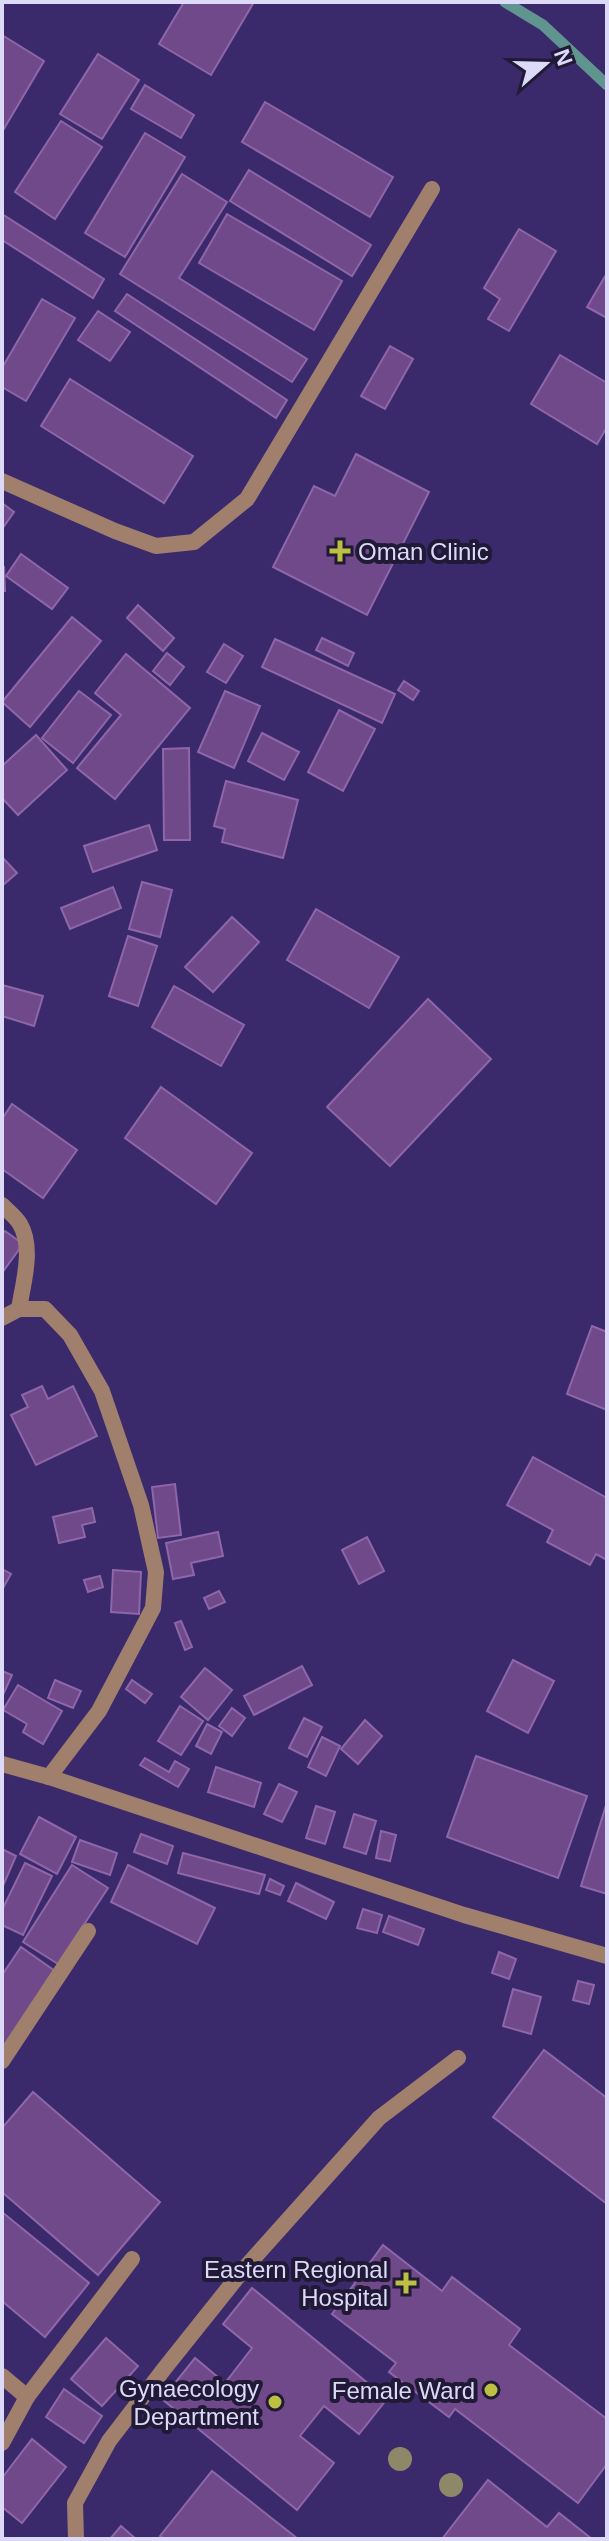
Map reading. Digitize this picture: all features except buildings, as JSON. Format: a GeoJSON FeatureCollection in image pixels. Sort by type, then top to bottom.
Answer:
{"type":"FeatureCollection","features":[{"type":"Feature","properties":{"kind":"street"},"geometry":{"type":"LineString","coordinates":[[2,481],[156,546],[194,542],[247,499],[432,189]]}},
{"type":"Feature","properties":{"kind":"street"},"geometry":{"type":"LineString","coordinates":[[2,1205],[20,1225],[26,1242],[27,1258],[19,1309]]}},
{"type":"Feature","properties":{"kind":"street"},"geometry":{"type":"LineString","coordinates":[[2,1318],[19,1309],[45,1309],[70,1335],[102,1391],[141,1505],[156,1572],[153,1608],[99,1711],[49,1777]]}},
{"type":"Feature","properties":{"kind":"street"},"geometry":{"type":"LineString","coordinates":[[2,1764],[464,1915],[607,1956]]}},
{"type":"Feature","properties":{"kind":"street"},"geometry":{"type":"LineString","coordinates":[[2,2061],[88,1931]]}},
{"type":"Feature","properties":{"kind":"street"},"geometry":{"type":"LineString","coordinates":[[76,2539],[75,2503],[109,2441],[164,2369],[243,2270],[379,2118],[458,2058]]}},
{"type":"Feature","properties":{"kind":"street"},"geometry":{"type":"LineString","coordinates":[[2,2443],[27,2397],[132,2259]]}},
{"type":"Feature","properties":{"kind":"street"},"geometry":{"type":"LineString","coordinates":[[2,2376],[27,2397]]}},
{"type":"Feature","properties":{"kind":"waterway"},"geometry":{"type":"LineString","coordinates":[[505,2],[543,25],[607,85]]}},
{"type":"Feature","properties":{"kind":"place","name":"Oman Clinic"},"geometry":{"type":"Point","coordinates":[340,551]}},
{"type":"Feature","properties":{"kind":"place","name":"Eastern Regional Hospital"},"geometry":{"type":"Point","coordinates":[406,2283]}},
{"type":"Feature","properties":{"kind":"place","name":"Female Ward"},"geometry":{"type":"Point","coordinates":[491,2390]}},
{"type":"Feature","properties":{"kind":"place","name":"Gynaecology Department"},"geometry":{"type":"Point","coordinates":[275,2402]}}]}
